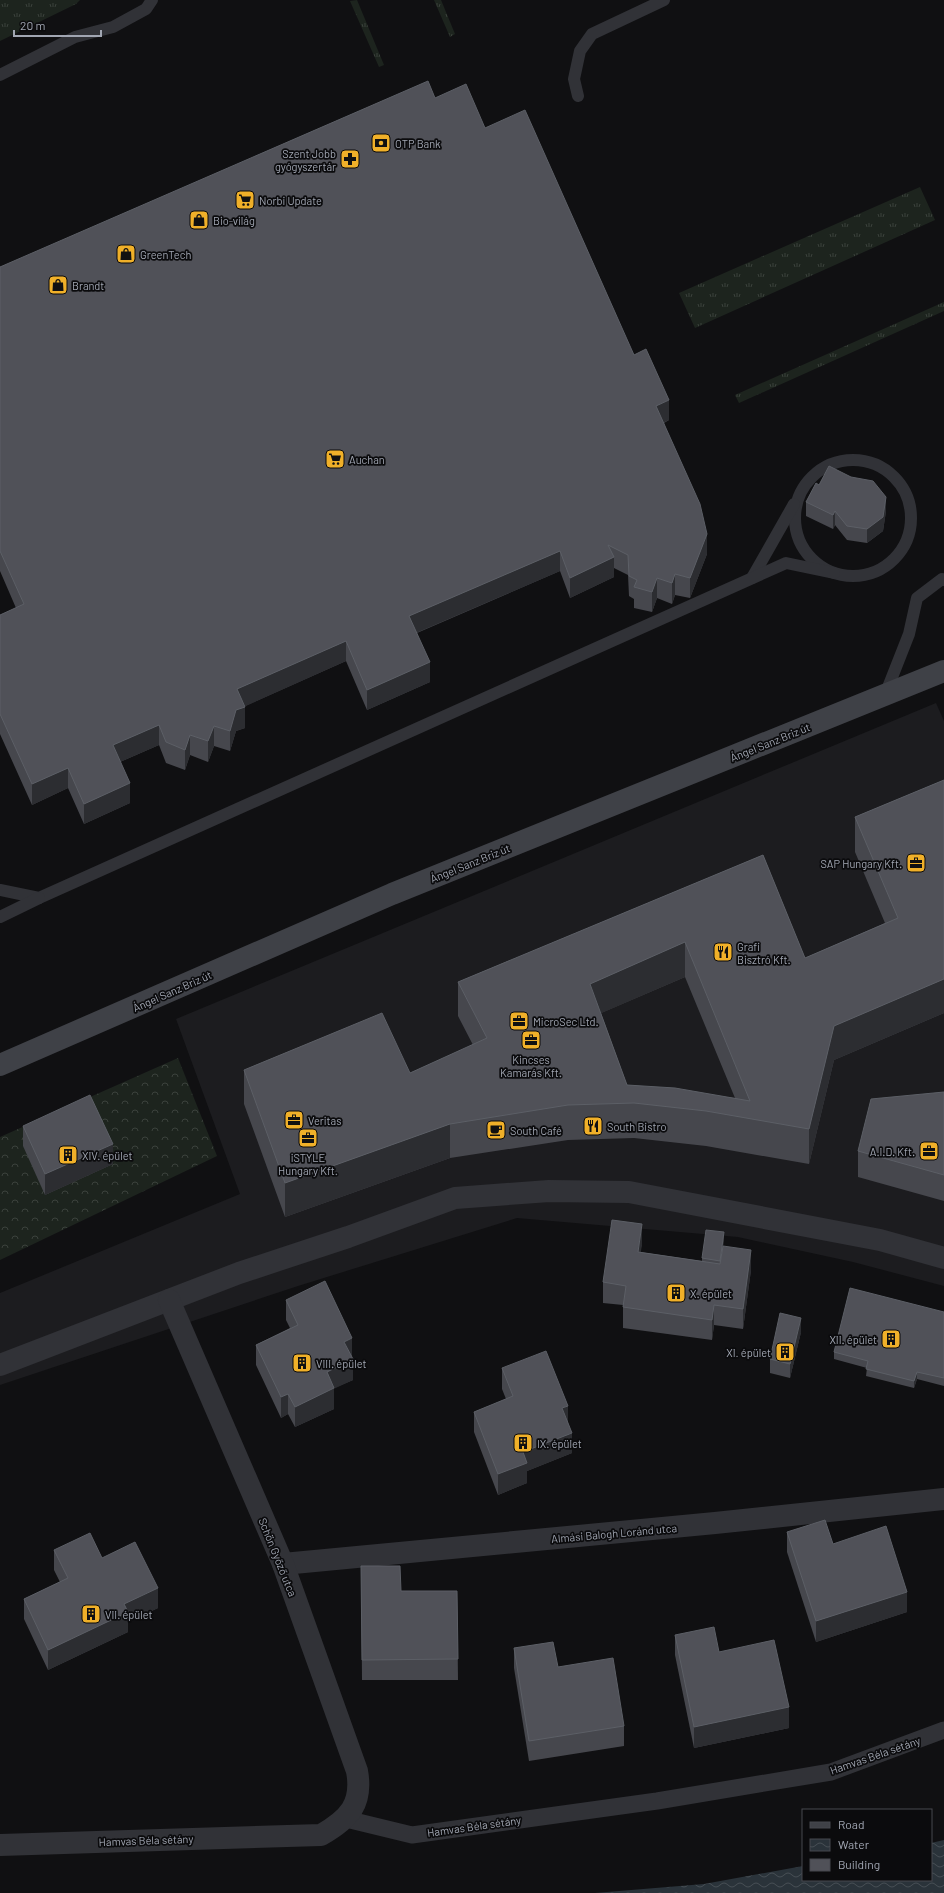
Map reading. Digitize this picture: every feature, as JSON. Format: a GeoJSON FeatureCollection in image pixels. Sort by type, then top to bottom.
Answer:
{"type":"FeatureCollection","features":[{"type":"Feature","properties":{"kind":"main road","name":"Ángel Sanz Briz út"},"geometry":{"type":"LineString","coordinates":[[0,1065],[392,894],[944,671]]}},
{"type":"Feature","properties":{"kind":"street"},"geometry":{"type":"LineString","coordinates":[[0,1366],[240,1273],[348,1237],[455,1198],[549,1191],[629,1192],[880,1240],[944,1258]]}},
{"type":"Feature","properties":{"kind":"street","name":"Schön Győző utca"},"geometry":{"type":"LineString","coordinates":[[169,1300],[283,1564],[357,1771],[359,1783],[358,1796],[354,1807],[346,1818]]}},
{"type":"Feature","properties":{"kind":"street","name":"Almási Balogh Loránd utca"},"geometry":{"type":"LineString","coordinates":[[283,1564],[715,1523],[944,1499]]}},
{"type":"Feature","properties":{"kind":"street","name":"Hamvas Béla sétány"},"geometry":{"type":"LineString","coordinates":[[0,1845],[321,1835],[346,1818],[412,1835],[657,1801],[830,1772],[944,1730]]}},
{"type":"Feature","properties":{"kind":"lane"},"geometry":{"type":"LineString","coordinates":[[0,75],[74,37],[113,27],[146,9],[152,0]]}},
{"type":"Feature","properties":{"kind":"lane"},"geometry":{"type":"LineString","coordinates":[[578,96],[574,79],[580,51],[592,34],[664,0]]}},
{"type":"Feature","properties":{"kind":"lane"},"geometry":{"type":"LineString","coordinates":[[0,917],[39,898],[786,563],[853,576],[873,573],[890,563],[903,549],[911,524],[911,511],[906,492],[894,476],[878,465],[860,459],[840,460],[822,468],[808,481],[752,578]]}},
{"type":"Feature","properties":{"kind":"lane"},"geometry":{"type":"LineString","coordinates":[[798,498],[795,516],[797,534],[802,545],[805,551],[818,564],[834,573]]}},
{"type":"Feature","properties":{"kind":"lane"},"geometry":{"type":"LineString","coordinates":[[885,696],[908,634],[916,598],[942,579],[944,580]]}},
{"type":"Feature","properties":{"kind":"lane"},"geometry":{"type":"LineString","coordinates":[[0,890],[39,898]]}},
{"type":"Feature","properties":{"kind":"shaded area"},"geometry":{"type":"Polygon","coordinates":[[[936,703],[944,721],[944,1286],[853,1262],[738,1237],[517,1218],[298,1286],[0,1385],[0,1293],[240,1194],[176,1019],[936,703]]]}},
{"type":"Feature","properties":{"kind":"green space"},"geometry":{"type":"Polygon","coordinates":[[[0,0],[80,0],[76,4],[0,41],[0,0]]]}},
{"type":"Feature","properties":{"kind":"green space"},"geometry":{"type":"Polygon","coordinates":[[[357,0],[384,65],[379,67],[350,1],[357,0]]]}},
{"type":"Feature","properties":{"kind":"green space"},"geometry":{"type":"Polygon","coordinates":[[[434,0],[441,0],[455,34],[450,37],[434,0]]]}},
{"type":"Feature","properties":{"kind":"green space"},"geometry":{"type":"Polygon","coordinates":[[[920,187],[935,220],[695,328],[679,293],[920,187]]]}},
{"type":"Feature","properties":{"kind":"green space"},"geometry":{"type":"Polygon","coordinates":[[[944,302],[944,311],[739,403],[735,395],[944,302]]]}},
{"type":"Feature","properties":{"kind":"green space"},"geometry":{"type":"Polygon","coordinates":[[[178,1058],[217,1156],[0,1260],[0,1137],[178,1058]]]}},
{"type":"Feature","properties":{"kind":"water"},"geometry":{"type":"Polygon","coordinates":[[[944,1840],[944,1893],[595,1893],[704,1884],[802,1866],[802,1881],[932,1881],[932,1843],[944,1840]]]}},
{"type":"Feature","properties":{"kind":"building","name":"Auchan"},"geometry":{"type":"Polygon","coordinates":[[[428,81],[435,98],[466,84],[485,128],[525,110],[634,355],[646,349],[669,400],[656,406],[700,504],[707,534],[690,578],[675,574],[672,583],[657,578],[652,592],[634,587],[637,580],[629,576],[628,555],[608,545],[614,557],[570,578],[560,551],[409,616],[430,662],[367,690],[346,641],[237,689],[245,707],[236,710],[230,731],[214,726],[208,741],[190,735],[185,750],[166,742],[159,725],[113,745],[130,783],[84,804],[68,768],[32,784],[0,714],[0,615],[24,604],[0,551],[0,267],[428,81]]]}},
{"type":"Feature","properties":{"kind":"building"},"geometry":{"type":"Polygon","coordinates":[[[829,466],[851,477],[873,481],[886,497],[883,517],[867,529],[847,526],[835,511],[833,515],[806,502],[816,483],[819,485],[829,466]]]}},
{"type":"Feature","properties":{"kind":"building"},"geometry":{"type":"Polygon","coordinates":[[[944,780],[944,979],[834,1026],[809,1129],[706,1111],[634,1103],[568,1105],[450,1124],[285,1183],[244,1070],[382,1013],[410,1073],[487,1038],[458,982],[763,855],[805,958],[898,918],[855,817],[944,780]],[[685,942],[590,984],[627,1085],[675,1088],[750,1101],[685,942]]]}},
{"type":"Feature","properties":{"kind":"building"},"geometry":{"type":"Polygon","coordinates":[[[944,1092],[944,1175],[858,1151],[871,1099],[944,1092]]]}},
{"type":"Feature","properties":{"kind":"building"},"geometry":{"type":"Polygon","coordinates":[[[90,1095],[113,1144],[45,1174],[23,1126],[90,1095]]]}},
{"type":"Feature","properties":{"kind":"building","name":"X. épület"},"geometry":{"type":"Polygon","coordinates":[[[612,1220],[642,1224],[638,1252],[720,1264],[723,1246],[751,1250],[743,1309],[714,1305],[712,1320],[623,1307],[626,1286],[603,1282],[612,1220]]]}},
{"type":"Feature","properties":{"kind":"building"},"geometry":{"type":"Polygon","coordinates":[[[706,1230],[724,1232],[720,1261],[702,1258],[706,1230]]]}},
{"type":"Feature","properties":{"kind":"building","name":"VIII. épület"},"geometry":{"type":"Polygon","coordinates":[[[325,1281],[352,1338],[344,1342],[353,1359],[327,1372],[334,1388],[295,1407],[288,1394],[281,1397],[256,1345],[298,1325],[286,1300],[325,1281]]]}},
{"type":"Feature","properties":{"kind":"building","name":"XII. épület"},"geometry":{"type":"Polygon","coordinates":[[[850,1288],[944,1312],[944,1378],[917,1372],[914,1381],[866,1369],[868,1361],[834,1352],[850,1288]]]}},
{"type":"Feature","properties":{"kind":"building","name":"XI. épület"},"geometry":{"type":"Polygon","coordinates":[[[780,1313],[801,1318],[790,1364],[770,1359],[780,1313]]]}},
{"type":"Feature","properties":{"kind":"building","name":"IX. épület"},"geometry":{"type":"Polygon","coordinates":[[[546,1351],[568,1406],[562,1408],[572,1433],[523,1452],[527,1463],[498,1474],[474,1412],[513,1396],[502,1368],[546,1351]]]}},
{"type":"Feature","properties":{"kind":"building"},"geometry":{"type":"Polygon","coordinates":[[[825,1520],[833,1544],[886,1526],[907,1592],[816,1621],[787,1532],[825,1520]]]}},
{"type":"Feature","properties":{"kind":"building","name":"VII. épület"},"geometry":{"type":"Polygon","coordinates":[[[90,1533],[102,1558],[135,1542],[158,1588],[124,1604],[128,1612],[48,1650],[24,1599],[68,1578],[54,1550],[90,1533]]]}},
{"type":"Feature","properties":{"kind":"building"},"geometry":{"type":"Polygon","coordinates":[[[361,1566],[400,1566],[401,1591],[457,1591],[458,1659],[362,1660],[361,1566]]]}},
{"type":"Feature","properties":{"kind":"building"},"geometry":{"type":"Polygon","coordinates":[[[714,1627],[719,1652],[774,1640],[789,1707],[694,1727],[675,1635],[714,1627]]]}},
{"type":"Feature","properties":{"kind":"building"},"geometry":{"type":"Polygon","coordinates":[[[553,1642],[558,1667],[613,1658],[624,1726],[529,1741],[514,1648],[553,1642]]]}},
{"type":"Feature","properties":{"kind":"place","name":"OTP Bank"},"geometry":{"type":"Point","coordinates":[381,143]}},
{"type":"Feature","properties":{"kind":"place","name":"Szent Jobb gyógyszertár"},"geometry":{"type":"Point","coordinates":[350,159]}},
{"type":"Feature","properties":{"kind":"place","name":"Norbi Update"},"geometry":{"type":"Point","coordinates":[245,200]}},
{"type":"Feature","properties":{"kind":"place","name":"Bio-világ"},"geometry":{"type":"Point","coordinates":[199,220]}},
{"type":"Feature","properties":{"kind":"place","name":"GreenTech"},"geometry":{"type":"Point","coordinates":[126,254]}},
{"type":"Feature","properties":{"kind":"place","name":"Brandt"},"geometry":{"type":"Point","coordinates":[58,285]}},
{"type":"Feature","properties":{"kind":"place","name":"Auchan"},"geometry":{"type":"Point","coordinates":[335,459]}},
{"type":"Feature","properties":{"kind":"place","name":"SAP Hungary Kft."},"geometry":{"type":"Point","coordinates":[916,863]}},
{"type":"Feature","properties":{"kind":"place","name":"Grafi Bisztró Kft."},"geometry":{"type":"Point","coordinates":[723,952]}},
{"type":"Feature","properties":{"kind":"place","name":"MicroSec Ltd."},"geometry":{"type":"Point","coordinates":[519,1021]}},
{"type":"Feature","properties":{"kind":"place","name":"Kincses Kamarás Kft."},"geometry":{"type":"Point","coordinates":[531,1040]}},
{"type":"Feature","properties":{"kind":"place","name":"Veritas"},"geometry":{"type":"Point","coordinates":[294,1120]}},
{"type":"Feature","properties":{"kind":"place","name":"South Bistro"},"geometry":{"type":"Point","coordinates":[593,1126]}},
{"type":"Feature","properties":{"kind":"place","name":"South Café"},"geometry":{"type":"Point","coordinates":[496,1130]}},
{"type":"Feature","properties":{"kind":"place","name":"iSTYLE Hungary Kft."},"geometry":{"type":"Point","coordinates":[308,1138]}},
{"type":"Feature","properties":{"kind":"place","name":"A.I.D. Kft."},"geometry":{"type":"Point","coordinates":[929,1151]}},
{"type":"Feature","properties":{"kind":"place","name":"XIV. épület"},"geometry":{"type":"Point","coordinates":[68,1155]}},
{"type":"Feature","properties":{"kind":"place","name":"X. épület"},"geometry":{"type":"Point","coordinates":[676,1293]}},
{"type":"Feature","properties":{"kind":"place","name":"XII. épület"},"geometry":{"type":"Point","coordinates":[891,1339]}},
{"type":"Feature","properties":{"kind":"place","name":"XI. épület"},"geometry":{"type":"Point","coordinates":[785,1352]}},
{"type":"Feature","properties":{"kind":"place","name":"VIII. épület"},"geometry":{"type":"Point","coordinates":[302,1363]}},
{"type":"Feature","properties":{"kind":"place","name":"IX. épület"},"geometry":{"type":"Point","coordinates":[523,1443]}},
{"type":"Feature","properties":{"kind":"place","name":"VII. épület"},"geometry":{"type":"Point","coordinates":[91,1614]}}]}
